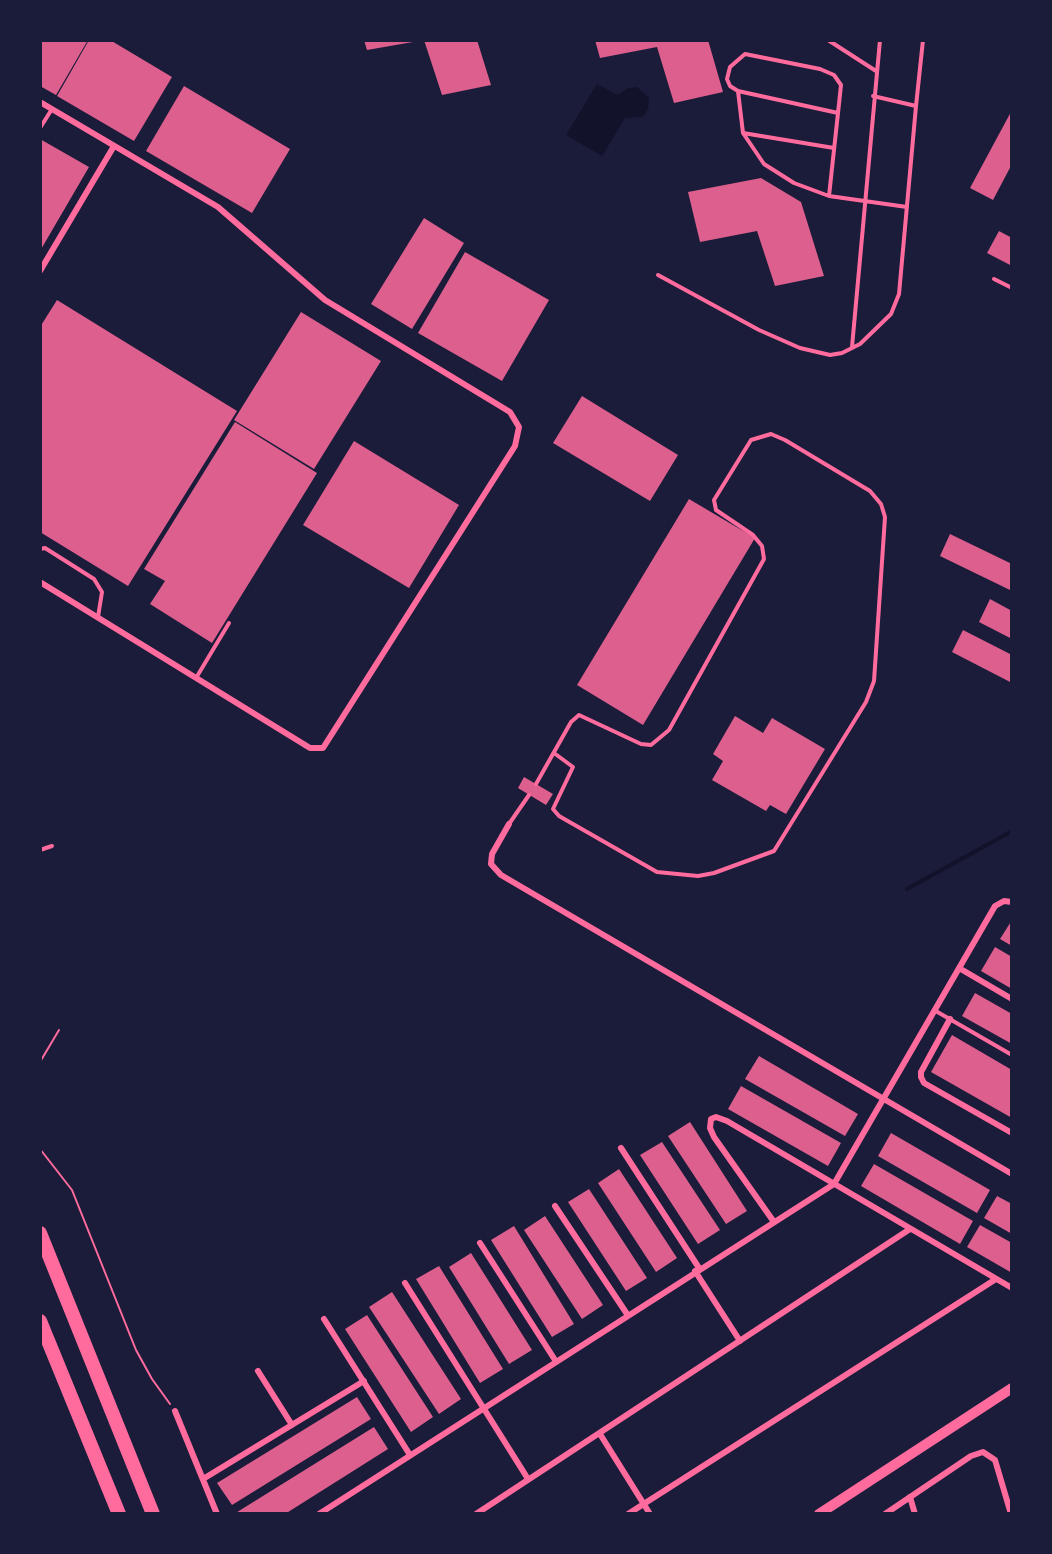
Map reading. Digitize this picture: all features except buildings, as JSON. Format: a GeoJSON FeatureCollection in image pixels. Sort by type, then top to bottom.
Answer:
{"type":"FeatureCollection","features":[{"type":"Feature","properties":{"kind":"highway"},"geometry":{"type":"LineString","coordinates":[[40,1233],[153,1514]]}},
{"type":"Feature","properties":{"kind":"highway"},"geometry":{"type":"LineString","coordinates":[[40,1321],[119,1514]]}},
{"type":"Feature","properties":{"kind":"street"},"geometry":{"type":"LineString","coordinates":[[40,102],[218,207],[325,300],[510,412],[519,427],[515,447],[323,748],[310,748],[40,582]]}},
{"type":"Feature","properties":{"kind":"street"},"geometry":{"type":"LineString","coordinates":[[40,271],[114,146]]}},
{"type":"Feature","properties":{"kind":"street"},"geometry":{"type":"LineString","coordinates":[[509,824],[492,854],[491,864],[501,875],[882,1100],[1010,1172],[1011,1165]]}},
{"type":"Feature","properties":{"kind":"street"},"geometry":{"type":"LineString","coordinates":[[319,1514],[483,1406],[834,1184],[995,906],[1008,902]]}},
{"type":"Feature","properties":{"kind":"street"},"geometry":{"type":"LineString","coordinates":[[959,968],[1011,999]]}},
{"type":"Feature","properties":{"kind":"street"},"geometry":{"type":"LineString","coordinates":[[950,1019],[921,1072],[924,1083],[1011,1133]]}},
{"type":"Feature","properties":{"kind":"street"},"geometry":{"type":"LineString","coordinates":[[774,1222],[714,1137],[710,1128],[711,1119],[716,1117],[727,1121],[1011,1288]]}},
{"type":"Feature","properties":{"kind":"street"},"geometry":{"type":"LineString","coordinates":[[621,1148],[740,1341]]}},
{"type":"Feature","properties":{"kind":"street"},"geometry":{"type":"LineString","coordinates":[[555,1206],[627,1314]]}},
{"type":"Feature","properties":{"kind":"street"},"geometry":{"type":"LineString","coordinates":[[476,1514],[910,1228]]}},
{"type":"Feature","properties":{"kind":"street"},"geometry":{"type":"LineString","coordinates":[[480,1243],[555,1360]]}},
{"type":"Feature","properties":{"kind":"street"},"geometry":{"type":"LineString","coordinates":[[628,1514],[996,1279]]}},
{"type":"Feature","properties":{"kind":"street"},"geometry":{"type":"LineString","coordinates":[[405,1283],[528,1479]]}},
{"type":"Feature","properties":{"kind":"street"},"geometry":{"type":"LineString","coordinates":[[324,1319],[410,1455]]}},
{"type":"Feature","properties":{"kind":"street"},"geometry":{"type":"LineString","coordinates":[[258,1371],[292,1425]]}},
{"type":"Feature","properties":{"kind":"street"},"geometry":{"type":"LineString","coordinates":[[203,1479],[364,1382]]}},
{"type":"Feature","properties":{"kind":"street"},"geometry":{"type":"LineString","coordinates":[[819,1514],[1011,1388]]}},
{"type":"Feature","properties":{"kind":"street"},"geometry":{"type":"LineString","coordinates":[[175,1411],[217,1514]]}},
{"type":"Feature","properties":{"kind":"street"},"geometry":{"type":"LineString","coordinates":[[600,1434],[650,1514]]}},
{"type":"Feature","properties":{"kind":"street"},"geometry":{"type":"LineString","coordinates":[[885,1514],[977,1453],[983,1452],[995,1460],[1011,1514]]}},
{"type":"Feature","properties":{"kind":"street"},"geometry":{"type":"LineString","coordinates":[[910,1497],[915,1514]]}},
{"type":"Feature","properties":{"kind":"lane"},"geometry":{"type":"LineString","coordinates":[[828,40],[876,71]]}},
{"type":"Feature","properties":{"kind":"lane"},"geometry":{"type":"LineString","coordinates":[[852,348],[873,96],[880,40]]}},
{"type":"Feature","properties":{"kind":"lane"},"geometry":{"type":"LineString","coordinates":[[658,275],[759,330],[800,348],[830,355],[852,348],[876,330],[891,314],[899,294],[923,40]]}},
{"type":"Feature","properties":{"kind":"lane"},"geometry":{"type":"LineString","coordinates":[[829,196],[834,148],[838,113],[841,85],[834,75],[819,69],[745,54],[730,67],[727,79],[730,86],[738,91],[838,113]]}},
{"type":"Feature","properties":{"kind":"lane"},"geometry":{"type":"LineString","coordinates":[[738,91],[743,133],[764,164],[794,183],[829,196],[864,203],[907,207]]}},
{"type":"Feature","properties":{"kind":"lane"},"geometry":{"type":"LineString","coordinates":[[873,96],[916,106]]}},
{"type":"Feature","properties":{"kind":"lane"},"geometry":{"type":"LineString","coordinates":[[40,128],[51,109]]}},
{"type":"Feature","properties":{"kind":"lane"},"geometry":{"type":"LineString","coordinates":[[743,133],[834,148]]}},
{"type":"Feature","properties":{"kind":"lane"},"geometry":{"type":"LineString","coordinates":[[994,279],[1011,288]]}},
{"type":"Feature","properties":{"kind":"lane"},"geometry":{"type":"LineString","coordinates":[[536,784],[571,722],[579,715],[641,744],[651,745],[669,730],[764,559],[762,546],[753,535],[716,510],[714,500],[751,440],[771,434],[785,440],[870,491],[881,504],[885,517],[874,681],[866,702],[774,851],[714,873],[698,876],[657,872],[559,816],[553,810],[573,767],[554,753]]}},
{"type":"Feature","properties":{"kind":"lane"},"geometry":{"type":"LineString","coordinates":[[40,549],[45,548],[94,579],[102,592],[98,617]]}},
{"type":"Feature","properties":{"kind":"lane"},"geometry":{"type":"LineString","coordinates":[[196,678],[229,623]]}},
{"type":"Feature","properties":{"kind":"lane"},"geometry":{"type":"LineString","coordinates":[[509,824],[529,795]]}},
{"type":"Feature","properties":{"kind":"lane"},"geometry":{"type":"LineString","coordinates":[[40,850],[52,846]]}},
{"type":"Feature","properties":{"kind":"lane"},"geometry":{"type":"LineString","coordinates":[[934,1010],[1011,1054]]}},
{"type":"Feature","properties":{"kind":"path"},"geometry":{"type":"LineString","coordinates":[[40,1062],[59,1030]]}},
{"type":"Feature","properties":{"kind":"path"},"geometry":{"type":"LineString","coordinates":[[40,1149],[72,1190],[136,1350],[152,1379],[175,1411]]}},
{"type":"Feature","properties":{"kind":"shaded area"},"geometry":{"type":"Polygon","coordinates":[[[597,84],[618,95],[628,88],[637,87],[649,98],[648,109],[643,117],[625,118],[602,156],[566,135],[597,84]]]}},
{"type":"Feature","properties":{"kind":"waterway"},"geometry":{"type":"LineString","coordinates":[[907,889],[1012,831]]}}]}
